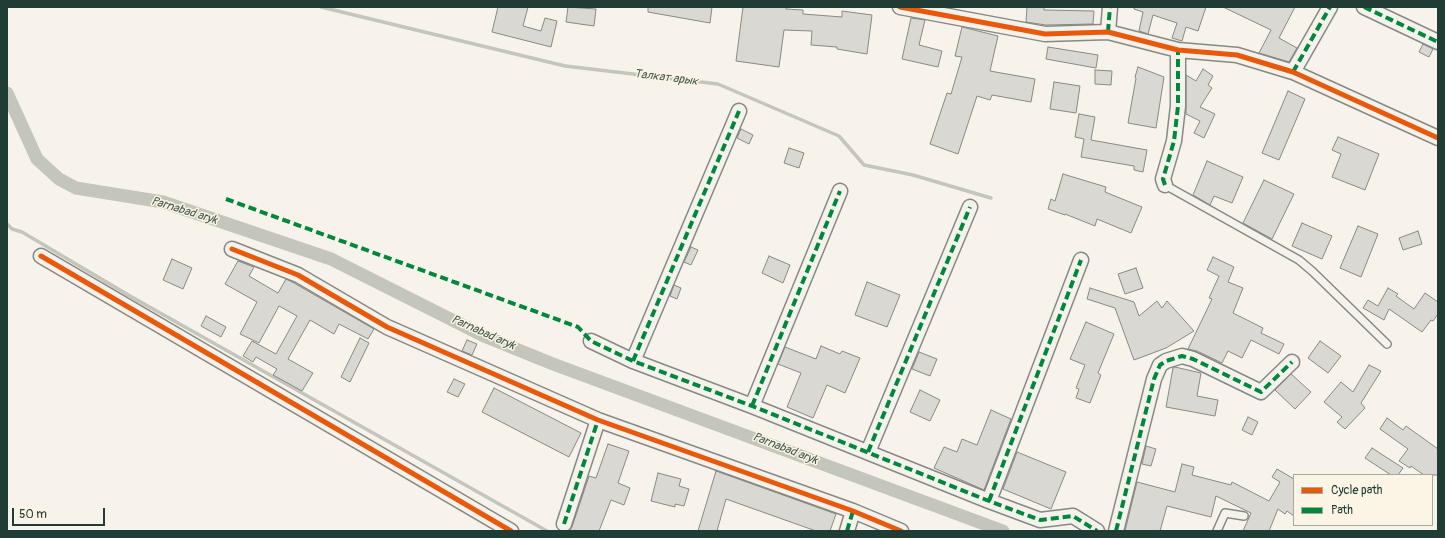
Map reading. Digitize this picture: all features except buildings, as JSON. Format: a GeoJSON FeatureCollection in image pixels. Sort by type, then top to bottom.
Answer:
{"type":"FeatureCollection","features":[{"type":"Feature","properties":{"kind":"street"},"geometry":{"type":"LineString","coordinates":[[900,7],[1045,34],[1108,32],[1178,50],[1237,55],[1293,72],[1438,138]]}},
{"type":"Feature","properties":{"kind":"street"},"geometry":{"type":"LineString","coordinates":[[1108,32],[1110,7]]}},
{"type":"Feature","properties":{"kind":"street"},"geometry":{"type":"LineString","coordinates":[[1293,72],[1330,7]]}},
{"type":"Feature","properties":{"kind":"street"},"geometry":{"type":"LineString","coordinates":[[1364,7],[1438,42]]}},
{"type":"Feature","properties":{"kind":"street"},"geometry":{"type":"LineString","coordinates":[[1165,185],[1163,179],[1174,142],[1178,106],[1178,50]]}},
{"type":"Feature","properties":{"kind":"street"},"geometry":{"type":"LineString","coordinates":[[632,361],[740,111]]}},
{"type":"Feature","properties":{"kind":"street"},"geometry":{"type":"LineString","coordinates":[[752,406],[840,191]]}},
{"type":"Feature","properties":{"kind":"street"},"geometry":{"type":"LineString","coordinates":[[868,452],[970,207]]}},
{"type":"Feature","properties":{"kind":"street"},"geometry":{"type":"LineString","coordinates":[[232,249],[298,275],[387,327],[598,420],[853,511],[901,531]]}},
{"type":"Feature","properties":{"kind":"street"},"geometry":{"type":"LineString","coordinates":[[41,256],[511,531]]}},
{"type":"Feature","properties":{"kind":"street"},"geometry":{"type":"LineString","coordinates":[[989,501],[1081,260]]}},
{"type":"Feature","properties":{"kind":"street"},"geometry":{"type":"LineString","coordinates":[[591,341],[632,361],[752,406],[989,501],[1040,520],[1073,516],[1097,531]]}},
{"type":"Feature","properties":{"kind":"street"},"geometry":{"type":"LineString","coordinates":[[1116,531],[1154,380],[1160,365],[1166,361],[1182,356],[1193,359],[1261,392],[1292,362]]}},
{"type":"Feature","properties":{"kind":"street"},"geometry":{"type":"LineString","coordinates":[[564,524],[598,420]]}},
{"type":"Feature","properties":{"kind":"street"},"geometry":{"type":"LineString","coordinates":[[847,531],[853,511]]}},
{"type":"Feature","properties":{"kind":"lane"},"geometry":{"type":"LineString","coordinates":[[1165,185],[1299,260],[1387,344]]}},
{"type":"Feature","properties":{"kind":"lane"},"geometry":{"type":"LineString","coordinates":[[1217,531],[1224,513],[1244,516]]}},
{"type":"Feature","properties":{"kind":"waterway","name":"Талкат арык"},"geometry":{"type":"LineString","coordinates":[[321,7],[565,66],[718,84],[839,136],[864,165],[913,175],[991,198]]}},
{"type":"Feature","properties":{"kind":"waterway","name":"Parnabad aryk"},"geometry":{"type":"LineString","coordinates":[[7,93],[37,159],[59,179],[76,188],[163,202],[331,259],[484,336],[553,364],[1003,531]]}},
{"type":"Feature","properties":{"kind":"waterway"},"geometry":{"type":"LineString","coordinates":[[7,224],[12,229],[22,232],[130,296],[547,531]]}},
{"type":"Feature","properties":{"kind":"marked path"},"geometry":{"type":"LineString","coordinates":[[1108,32],[1110,7]]}},
{"type":"Feature","properties":{"kind":"marked path"},"geometry":{"type":"LineString","coordinates":[[1293,72],[1330,7]]}},
{"type":"Feature","properties":{"kind":"marked path"},"geometry":{"type":"LineString","coordinates":[[1364,7],[1438,42]]}},
{"type":"Feature","properties":{"kind":"marked path"},"geometry":{"type":"LineString","coordinates":[[1165,185],[1163,179],[1174,141],[1178,106],[1178,50]]}},
{"type":"Feature","properties":{"kind":"marked path"},"geometry":{"type":"LineString","coordinates":[[633,361],[739,111]]}},
{"type":"Feature","properties":{"kind":"marked path"},"geometry":{"type":"LineString","coordinates":[[752,406],[840,191]]}},
{"type":"Feature","properties":{"kind":"marked path"},"geometry":{"type":"LineString","coordinates":[[226,199],[578,327],[591,341],[633,361],[752,406],[989,501],[1040,520],[1073,516],[1097,531]]}},
{"type":"Feature","properties":{"kind":"marked path"},"geometry":{"type":"LineString","coordinates":[[868,452],[970,207]]}},
{"type":"Feature","properties":{"kind":"marked path"},"geometry":{"type":"LineString","coordinates":[[989,501],[1081,260]]}},
{"type":"Feature","properties":{"kind":"marked path"},"geometry":{"type":"LineString","coordinates":[[1116,531],[1154,379],[1160,365],[1166,361],[1182,356],[1193,359],[1261,392],[1292,362]]}},
{"type":"Feature","properties":{"kind":"marked path"},"geometry":{"type":"LineString","coordinates":[[564,524],[598,420]]}},
{"type":"Feature","properties":{"kind":"marked path"},"geometry":{"type":"LineString","coordinates":[[847,531],[853,511]]}},
{"type":"Feature","properties":{"kind":"cycle path"},"geometry":{"type":"LineString","coordinates":[[900,7],[1045,34],[1108,32],[1178,50],[1237,55],[1293,72],[1438,138]]}},
{"type":"Feature","properties":{"kind":"cycle path"},"geometry":{"type":"LineString","coordinates":[[232,249],[298,275],[387,327],[598,420],[853,511],[901,531]]}},
{"type":"Feature","properties":{"kind":"cycle path"},"geometry":{"type":"LineString","coordinates":[[41,256],[511,531]]}}]}
